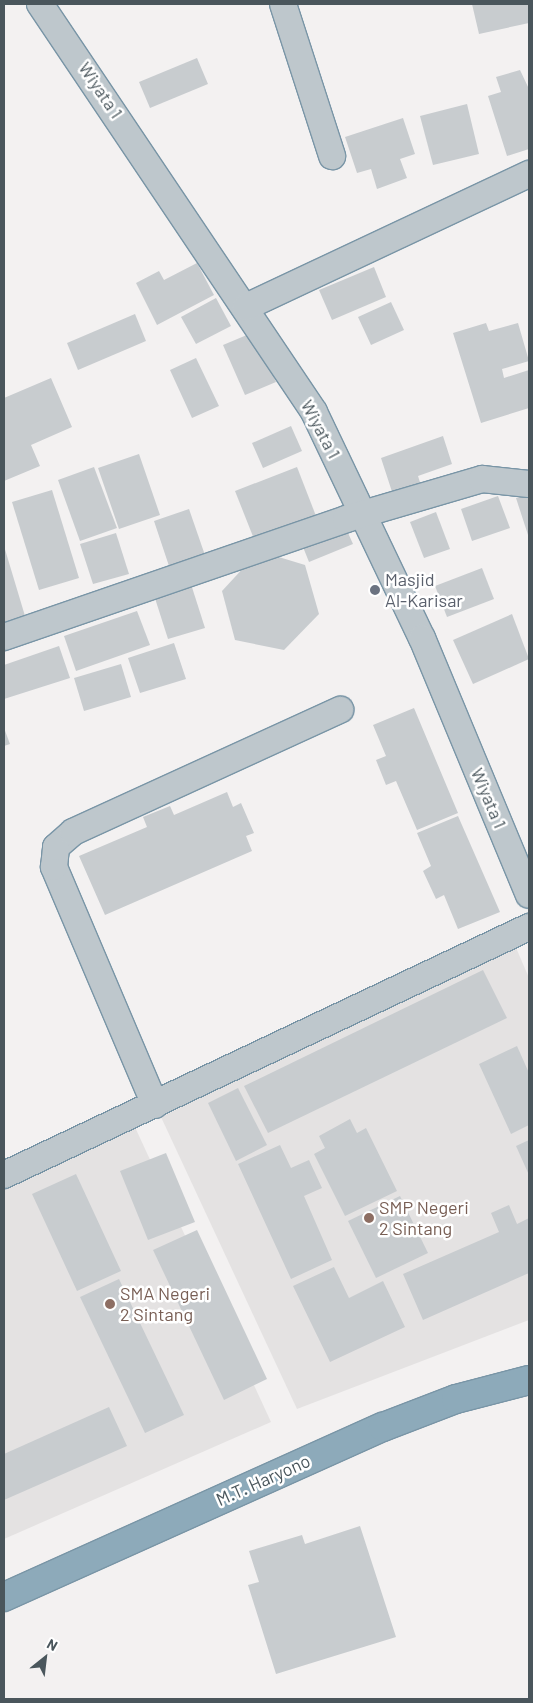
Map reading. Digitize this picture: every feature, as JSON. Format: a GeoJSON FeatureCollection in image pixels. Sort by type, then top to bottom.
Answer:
{"type":"FeatureCollection","features":[{"type":"Feature","properties":{"kind":"highway","name":"M.T. Haryono"},"geometry":{"type":"LineString","coordinates":[[4,1597],[383,1428],[456,1398],[529,1380]]}},
{"type":"Feature","properties":{"kind":"street","name":"Wiyata 1"},"geometry":{"type":"LineString","coordinates":[[40,4],[246,307],[314,412],[362,517],[422,638],[529,895]]}},
{"type":"Feature","properties":{"kind":"street"},"geometry":{"type":"LineString","coordinates":[[283,4],[332,156]]}},
{"type":"Feature","properties":{"kind":"street"},"geometry":{"type":"LineString","coordinates":[[246,307],[529,174]]}},
{"type":"Feature","properties":{"kind":"street"},"geometry":{"type":"LineString","coordinates":[[4,637],[346,519],[362,517],[482,479],[529,484]]}},
{"type":"Feature","properties":{"kind":"street"},"geometry":{"type":"LineString","coordinates":[[155,1105],[54,868],[56,848],[73,832],[340,710]]}},
{"type":"Feature","properties":{"kind":"street"},"geometry":{"type":"LineString","coordinates":[[4,1175],[529,927]]}},
{"type":"Feature","properties":{"kind":"shaded area","name":"SMP Negeri 2 Sintang"},"geometry":{"type":"Polygon","coordinates":[[[514,943],[529,978],[529,1320],[297,1409],[161,1117],[514,943]]]}},
{"type":"Feature","properties":{"kind":"shaded area","name":"SMA Negeri 2 Sintang"},"geometry":{"type":"Polygon","coordinates":[[[134,1125],[271,1422],[4,1539],[4,1187],[134,1125]]]}},
{"type":"Feature","properties":{"kind":"building"},"geometry":{"type":"Polygon","coordinates":[[[472,4],[529,4],[529,23],[479,34],[472,4]]]}},
{"type":"Feature","properties":{"kind":"building"},"geometry":{"type":"Polygon","coordinates":[[[197,58],[208,84],[150,108],[139,82],[197,58]]]}},
{"type":"Feature","properties":{"kind":"building"},"geometry":{"type":"Polygon","coordinates":[[[520,70],[529,89],[529,149],[507,156],[488,96],[501,92],[496,77],[520,70]]]}},
{"type":"Feature","properties":{"kind":"building"},"geometry":{"type":"Polygon","coordinates":[[[467,104],[479,154],[433,165],[420,116],[467,104]]]}},
{"type":"Feature","properties":{"kind":"building"},"geometry":{"type":"Polygon","coordinates":[[[403,118],[415,154],[400,159],[407,178],[377,189],[371,169],[357,173],[345,137],[403,118]]]}},
{"type":"Feature","properties":{"kind":"building"},"geometry":{"type":"Polygon","coordinates":[[[197,263],[214,295],[157,325],[136,283],[159,271],[164,280],[197,263]]]}},
{"type":"Feature","properties":{"kind":"building"},"geometry":{"type":"Polygon","coordinates":[[[374,267],[386,297],[332,320],[319,290],[374,267]]]}},
{"type":"Feature","properties":{"kind":"building"},"geometry":{"type":"Polygon","coordinates":[[[216,298],[231,326],[196,344],[181,317],[216,298]]]}},
{"type":"Feature","properties":{"kind":"building"},"geometry":{"type":"Polygon","coordinates":[[[391,302],[404,330],[371,345],[358,317],[391,302]]]}},
{"type":"Feature","properties":{"kind":"building"},"geometry":{"type":"Polygon","coordinates":[[[135,314],[146,341],[78,370],[67,343],[135,314]]]}},
{"type":"Feature","properties":{"kind":"building"},"geometry":{"type":"Polygon","coordinates":[[[486,323],[489,331],[518,323],[529,361],[502,369],[504,378],[529,370],[529,408],[481,423],[453,333],[486,323]]]}},
{"type":"Feature","properties":{"kind":"building"},"geometry":{"type":"Polygon","coordinates":[[[254,332],[276,382],[245,395],[223,345],[254,332]]]}},
{"type":"Feature","properties":{"kind":"building"},"geometry":{"type":"Polygon","coordinates":[[[196,358],[219,406],[192,418],[170,370],[196,358]]]}},
{"type":"Feature","properties":{"kind":"building"},"geometry":{"type":"Polygon","coordinates":[[[51,378],[72,427],[31,445],[40,466],[4,481],[4,398],[51,378]]]}},
{"type":"Feature","properties":{"kind":"building"},"geometry":{"type":"Polygon","coordinates":[[[291,426],[302,451],[263,468],[252,443],[291,426]]]}},
{"type":"Feature","properties":{"kind":"building"},"geometry":{"type":"Polygon","coordinates":[[[443,436],[452,464],[418,476],[423,492],[395,501],[381,458],[443,436]]]}},
{"type":"Feature","properties":{"kind":"building"},"geometry":{"type":"Polygon","coordinates":[[[139,454],[160,515],[119,529],[98,468],[139,454]]]}},
{"type":"Feature","properties":{"kind":"building"},"geometry":{"type":"Polygon","coordinates":[[[94,467],[117,528],[80,541],[58,480],[94,467]]]}},
{"type":"Feature","properties":{"kind":"building"},"geometry":{"type":"Polygon","coordinates":[[[297,467],[316,516],[254,539],[235,491],[297,467]]]}},
{"type":"Feature","properties":{"kind":"building"},"geometry":{"type":"Polygon","coordinates":[[[52,490],[79,578],[39,590],[12,502],[52,490]]]}},
{"type":"Feature","properties":{"kind":"building"},"geometry":{"type":"Polygon","coordinates":[[[529,494],[529,538],[516,498],[529,494]]]}},
{"type":"Feature","properties":{"kind":"building"},"geometry":{"type":"Polygon","coordinates":[[[498,496],[510,528],[472,541],[461,509],[498,496]]]}},
{"type":"Feature","properties":{"kind":"building"},"geometry":{"type":"Polygon","coordinates":[[[189,509],[207,561],[171,572],[154,521],[189,509]]]}},
{"type":"Feature","properties":{"kind":"building"},"geometry":{"type":"Polygon","coordinates":[[[436,512],[450,549],[424,558],[410,522],[436,512]]]}},
{"type":"Feature","properties":{"kind":"building"},"geometry":{"type":"Polygon","coordinates":[[[344,524],[353,544],[309,562],[301,542],[344,524]]]}},
{"type":"Feature","properties":{"kind":"building"},"geometry":{"type":"Polygon","coordinates":[[[116,533],[129,574],[93,584],[80,544],[116,533]]]}},
{"type":"Feature","properties":{"kind":"building"},"geometry":{"type":"Polygon","coordinates":[[[4,546],[25,616],[4,622],[4,546]]]}},
{"type":"Feature","properties":{"kind":"building"},"geometry":{"type":"Polygon","coordinates":[[[259,551],[305,565],[319,614],[284,650],[235,640],[222,591],[259,551]]]}},
{"type":"Feature","properties":{"kind":"building"},"geometry":{"type":"Polygon","coordinates":[[[482,568],[494,599],[447,617],[435,586],[482,568]]]}},
{"type":"Feature","properties":{"kind":"building"},"geometry":{"type":"Polygon","coordinates":[[[190,581],[205,628],[168,639],[153,592],[190,581]]]}},
{"type":"Feature","properties":{"kind":"building"},"geometry":{"type":"Polygon","coordinates":[[[137,611],[150,645],[76,671],[64,636],[137,611]]]}},
{"type":"Feature","properties":{"kind":"building"},"geometry":{"type":"Polygon","coordinates":[[[512,614],[529,659],[473,684],[453,640],[512,614]]]}},
{"type":"Feature","properties":{"kind":"building"},"geometry":{"type":"Polygon","coordinates":[[[174,643],[186,679],[140,693],[128,658],[174,643]]]}},
{"type":"Feature","properties":{"kind":"building"},"geometry":{"type":"Polygon","coordinates":[[[59,646],[70,678],[4,699],[4,665],[59,646]]]}},
{"type":"Feature","properties":{"kind":"building"},"geometry":{"type":"Polygon","coordinates":[[[121,664],[131,697],[84,711],[74,678],[121,664]]]}},
{"type":"Feature","properties":{"kind":"building"},"geometry":{"type":"Polygon","coordinates":[[[414,708],[458,813],[417,830],[396,781],[386,785],[376,760],[386,756],[373,725],[414,708]]]}},
{"type":"Feature","properties":{"kind":"building"},"geometry":{"type":"Polygon","coordinates":[[[4,728],[10,744],[4,746],[4,728]]]}},
{"type":"Feature","properties":{"kind":"building"},"geometry":{"type":"Polygon","coordinates":[[[227,792],[233,807],[241,803],[254,833],[246,836],[252,851],[105,915],[79,856],[147,827],[143,817],[170,806],[174,815],[227,792]]]}},
{"type":"Feature","properties":{"kind":"building"},"geometry":{"type":"Polygon","coordinates":[[[458,816],[500,912],[458,929],[444,895],[436,899],[423,871],[431,866],[417,833],[458,816]]]}},
{"type":"Feature","properties":{"kind":"building"},"geometry":{"type":"Polygon","coordinates":[[[483,970],[507,1018],[268,1133],[244,1086],[483,970]]]}},
{"type":"Feature","properties":{"kind":"building"},"geometry":{"type":"Polygon","coordinates":[[[517,1046],[529,1073],[529,1125],[511,1134],[479,1064],[517,1046]]]}},
{"type":"Feature","properties":{"kind":"building"},"geometry":{"type":"Polygon","coordinates":[[[238,1088],[267,1145],[236,1161],[208,1103],[238,1088]]]}},
{"type":"Feature","properties":{"kind":"building"},"geometry":{"type":"Polygon","coordinates":[[[350,1119],[357,1133],[366,1128],[397,1191],[345,1216],[314,1154],[325,1148],[319,1136],[350,1119]]]}},
{"type":"Feature","properties":{"kind":"building"},"geometry":{"type":"Polygon","coordinates":[[[529,1140],[529,1175],[516,1146],[529,1140]]]}},
{"type":"Feature","properties":{"kind":"building"},"geometry":{"type":"Polygon","coordinates":[[[280,1145],[291,1168],[309,1160],[322,1188],[304,1196],[332,1260],[291,1279],[238,1164],[280,1145]]]}},
{"type":"Feature","properties":{"kind":"building"},"geometry":{"type":"Polygon","coordinates":[[[166,1153],[195,1222],[148,1240],[120,1171],[166,1153]]]}},
{"type":"Feature","properties":{"kind":"building"},"geometry":{"type":"Polygon","coordinates":[[[76,1174],[121,1271],[77,1291],[32,1194],[76,1174]]]}},
{"type":"Feature","properties":{"kind":"building"},"geometry":{"type":"Polygon","coordinates":[[[400,1196],[428,1253],[376,1278],[348,1221],[400,1196]]]}},
{"type":"Feature","properties":{"kind":"building"},"geometry":{"type":"Polygon","coordinates":[[[509,1205],[517,1224],[529,1218],[529,1273],[423,1320],[403,1274],[499,1232],[491,1213],[509,1205]]]}},
{"type":"Feature","properties":{"kind":"building"},"geometry":{"type":"Polygon","coordinates":[[[197,1230],[267,1379],[224,1400],[153,1250],[197,1230]]]}},
{"type":"Feature","properties":{"kind":"building"},"geometry":{"type":"Polygon","coordinates":[[[334,1267],[349,1298],[383,1281],[405,1327],[330,1362],[293,1286],[334,1267]]]}},
{"type":"Feature","properties":{"kind":"building"},"geometry":{"type":"Polygon","coordinates":[[[119,1279],[184,1415],[145,1433],[80,1297],[119,1279]]]}},
{"type":"Feature","properties":{"kind":"building"},"geometry":{"type":"Polygon","coordinates":[[[109,1407],[127,1446],[4,1500],[4,1454],[109,1407]]]}},
{"type":"Feature","properties":{"kind":"building"},"geometry":{"type":"Polygon","coordinates":[[[360,1526],[396,1637],[276,1674],[248,1585],[259,1582],[249,1551],[302,1535],[305,1544],[360,1526]]]}},
{"type":"Feature","properties":{"kind":"place","name":"Masjid Al-Karisar"},"geometry":{"type":"Point","coordinates":[375,590]}},
{"type":"Feature","properties":{"kind":"place","name":"SMP Negeri 2 Sintang"},"geometry":{"type":"Point","coordinates":[369,1218]}},
{"type":"Feature","properties":{"kind":"place","name":"SMA Negeri 2 Sintang"},"geometry":{"type":"Point","coordinates":[110,1304]}}]}
